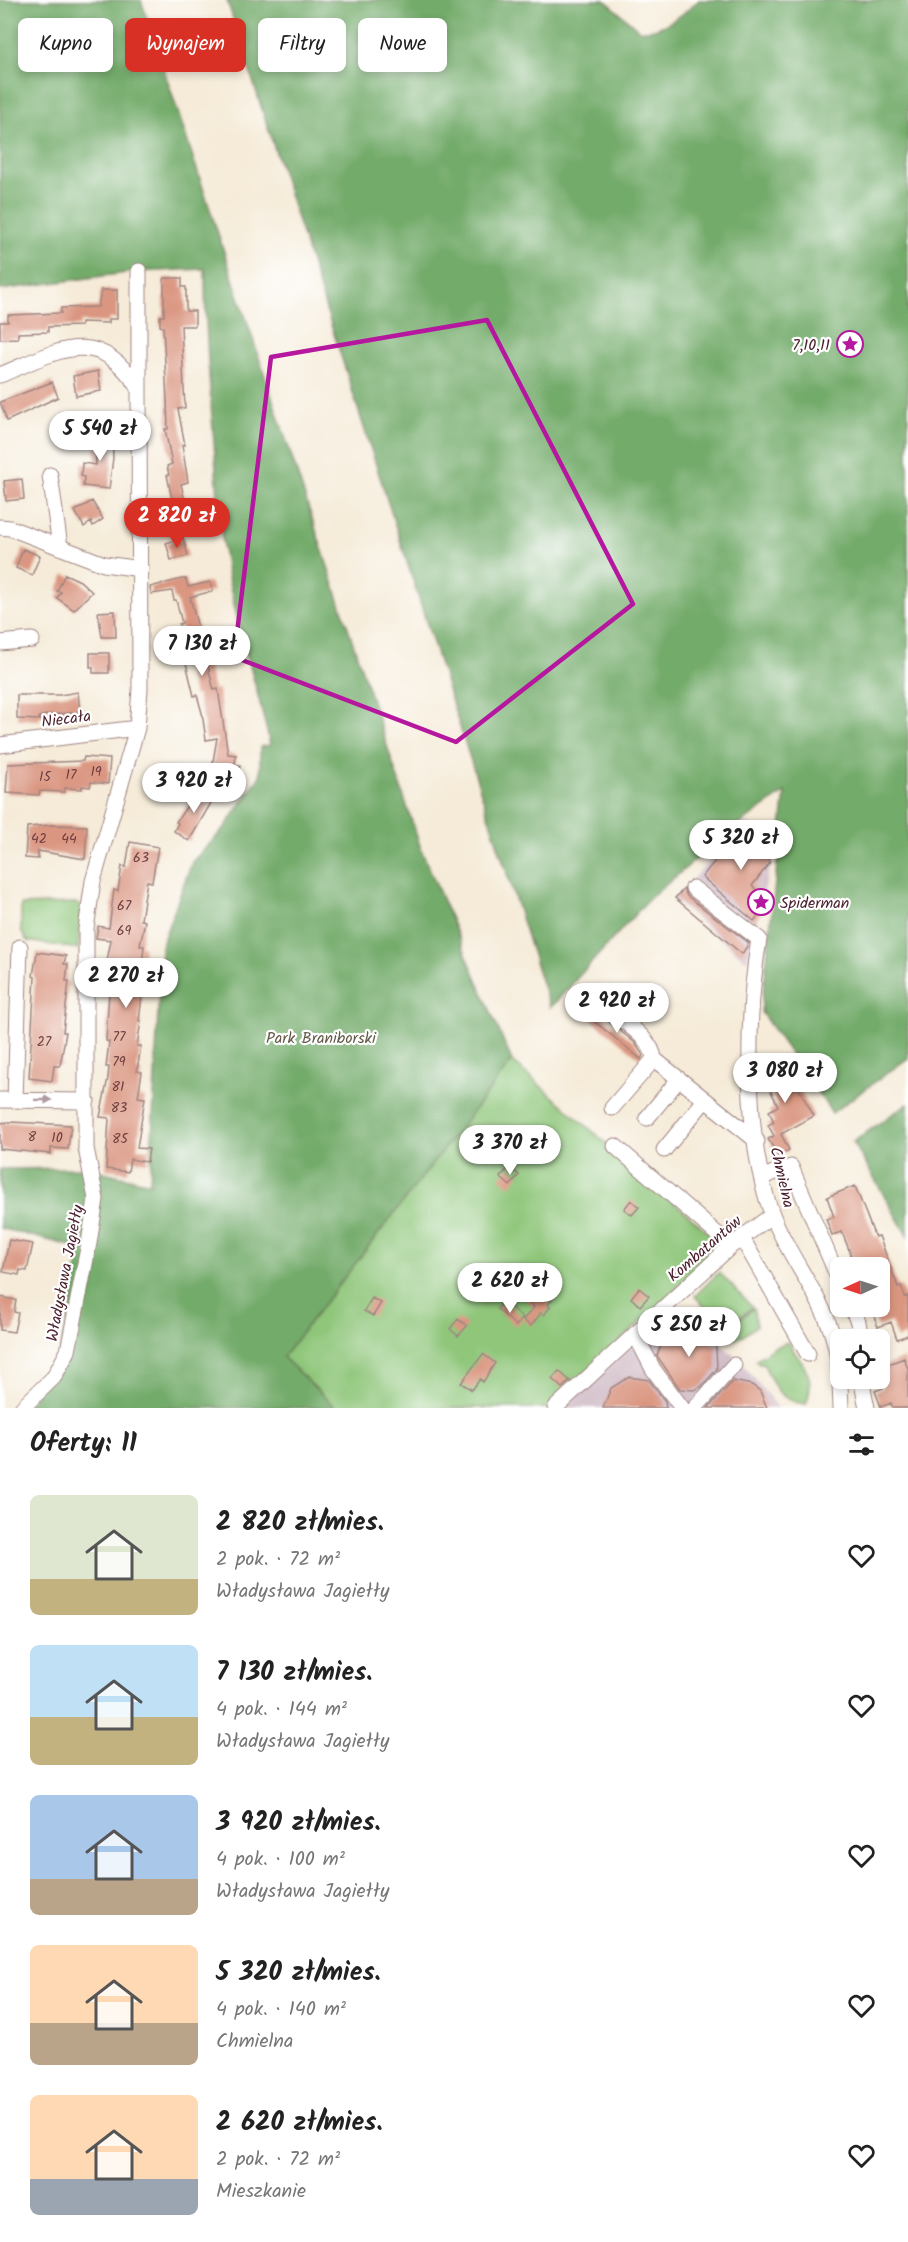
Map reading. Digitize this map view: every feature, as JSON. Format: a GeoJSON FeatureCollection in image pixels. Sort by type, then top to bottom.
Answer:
{"type":"FeatureCollection","features":[{"type":"Feature","properties":{"kind":"street","name":"Władysława Jagiełły"},"geometry":{"type":"LineString","coordinates":[[22,1408],[54,1377],[68,1351],[96,1199],[86,1149],[88,907],[137,728],[140,689],[141,569],[139,271]]}},
{"type":"Feature","properties":{"kind":"street"},"geometry":{"type":"LineString","coordinates":[[0,375],[53,354],[83,348],[100,351],[115,358],[140,388]]}},
{"type":"Feature","properties":{"kind":"street"},"geometry":{"type":"LineString","coordinates":[[50,475],[60,547]]}},
{"type":"Feature","properties":{"kind":"street"},"geometry":{"type":"LineString","coordinates":[[0,527],[10,528],[104,564],[141,569]]}},
{"type":"Feature","properties":{"kind":"street"},"geometry":{"type":"LineString","coordinates":[[0,643],[32,640]]}},
{"type":"Feature","properties":{"kind":"street","name":"Niecała"},"geometry":{"type":"LineString","coordinates":[[0,745],[137,728]]}},
{"type":"Feature","properties":{"kind":"street","name":"Chmielna"},"geometry":{"type":"LineString","coordinates":[[693,888],[759,939],[752,1020],[752,1090],[762,1177],[772,1215],[834,1339],[841,1408]]}},
{"type":"Feature","properties":{"kind":"street"},"geometry":{"type":"LineString","coordinates":[[20,947],[7,1100],[87,1101]]}},
{"type":"Feature","properties":{"kind":"street"},"geometry":{"type":"LineString","coordinates":[[604,1006],[645,1039],[654,1052],[654,1059],[612,1108]]}},
{"type":"Feature","properties":{"kind":"street"},"geometry":{"type":"LineString","coordinates":[[654,1059],[757,1141]]}},
{"type":"Feature","properties":{"kind":"street"},"geometry":{"type":"LineString","coordinates":[[647,1118],[679,1079]]}},
{"type":"Feature","properties":{"kind":"street"},"geometry":{"type":"LineString","coordinates":[[664,1150],[705,1100]]}},
{"type":"Feature","properties":{"kind":"street"},"geometry":{"type":"LineString","coordinates":[[615,1146],[736,1242],[808,1354]]}},
{"type":"Feature","properties":{"kind":"street"},"geometry":{"type":"LineString","coordinates":[[762,1177],[791,1167],[830,1259]]}},
{"type":"Feature","properties":{"kind":"street","name":"Kombatantów"},"geometry":{"type":"LineString","coordinates":[[555,1408],[736,1242],[772,1215]]}},
{"type":"Feature","properties":{"kind":"street"},"geometry":{"type":"LineString","coordinates":[[635,1334],[653,1369],[682,1408]]}},
{"type":"Feature","properties":{"kind":"street"},"geometry":{"type":"LineString","coordinates":[[695,1408],[734,1365]]}},
{"type":"Feature","properties":{"kind":"street"},"geometry":{"type":"LineString","coordinates":[[863,1389],[867,1408]]}},
{"type":"Feature","properties":{"kind":"highlighted area"},"geometry":{"type":"Polygon","coordinates":[[[487,320],[633,604],[456,742],[234,657],[271,357],[487,320]]]}},
{"type":"Feature","properties":{"kind":"shaded area"},"geometry":{"type":"Polygon","coordinates":[[[747,823],[775,846],[747,961],[673,899],[747,823]]]}},
{"type":"Feature","properties":{"kind":"shaded area"},"geometry":{"type":"Polygon","coordinates":[[[677,1305],[740,1361],[778,1408],[563,1408],[677,1305]]]}},
{"type":"Feature","properties":{"kind":"green space","name":"Park Braniborski"},"geometry":{"type":"Polygon","coordinates":[[[0,0],[141,0],[147,18],[125,18],[125,72],[165,72],[422,852],[512,1061],[283,1357],[336,1408],[26,1408],[55,1368],[71,1309],[79,1248],[0,1228],[0,1169],[87,1168],[150,1183],[161,946],[192,862],[224,829],[260,776],[260,747],[270,745],[232,598],[223,546],[208,362],[205,269],[133,272],[0,290],[0,0]]]}},
{"type":"Feature","properties":{"kind":"green space"},"geometry":{"type":"Polygon","coordinates":[[[227,0],[605,0],[639,30],[647,30],[663,26],[699,0],[908,0],[908,1058],[832,1113],[761,1012],[785,792],[725,835],[649,899],[550,1008],[246,59],[246,18],[233,18],[227,0]]]}},
{"type":"Feature","properties":{"kind":"green space"},"geometry":{"type":"Polygon","coordinates":[[[76,903],[81,907],[78,949],[27,941],[21,931],[21,905],[76,903]]]}},
{"type":"Feature","properties":{"kind":"green space"},"geometry":{"type":"Polygon","coordinates":[[[512,1061],[723,1245],[549,1408],[336,1408],[282,1357],[512,1061]]]}},
{"type":"Feature","properties":{"kind":"green space"},"geometry":{"type":"Polygon","coordinates":[[[908,1103],[908,1237],[853,1142],[908,1103]]]}},
{"type":"Feature","properties":{"kind":"green space"},"geometry":{"type":"Polygon","coordinates":[[[719,1272],[752,1307],[725,1330],[695,1296],[719,1272]]]}},
{"type":"Feature","properties":{"kind":"green space"},"geometry":{"type":"Polygon","coordinates":[[[753,1308],[757,1325],[735,1339],[727,1331],[753,1308]]]}},
{"type":"Feature","properties":{"kind":"green space"},"geometry":{"type":"Polygon","coordinates":[[[788,1342],[807,1371],[810,1385],[806,1404],[789,1400],[783,1396],[774,1386],[763,1363],[760,1364],[756,1360],[773,1348],[788,1342]]]}},
{"type":"Feature","properties":{"kind":"building"},"geometry":{"type":"Polygon","coordinates":[[[164,278],[182,278],[182,287],[186,287],[186,311],[195,311],[195,326],[181,326],[185,408],[178,409],[185,445],[182,445],[188,482],[181,484],[188,515],[171,519],[167,500],[172,499],[167,466],[172,464],[165,429],[168,429],[167,400],[163,327],[160,326],[160,316],[164,316],[164,278]]]}},
{"type":"Feature","properties":{"kind":"building"},"geometry":{"type":"Polygon","coordinates":[[[101,290],[117,290],[117,319],[109,319],[109,323],[81,322],[81,326],[48,327],[48,332],[18,333],[18,338],[0,339],[0,322],[8,322],[8,315],[61,313],[61,308],[98,307],[101,290]]]}},
{"type":"Feature","properties":{"kind":"building"},"geometry":{"type":"Polygon","coordinates":[[[98,371],[101,391],[76,396],[73,376],[98,371]]]}},
{"type":"Feature","properties":{"kind":"building"},"geometry":{"type":"Polygon","coordinates":[[[52,382],[58,397],[7,421],[0,402],[52,382]]]}},
{"type":"Feature","properties":{"kind":"building"},"geometry":{"type":"Polygon","coordinates":[[[95,429],[112,429],[113,458],[109,489],[83,486],[82,463],[96,465],[95,429]]]}},
{"type":"Feature","properties":{"kind":"building"},"geometry":{"type":"Polygon","coordinates":[[[22,479],[24,499],[6,501],[4,481],[22,479]]]}},
{"type":"Feature","properties":{"kind":"building"},"geometry":{"type":"Polygon","coordinates":[[[92,501],[103,519],[93,526],[91,522],[84,527],[75,511],[92,501]]]}},
{"type":"Feature","properties":{"kind":"building"},"geometry":{"type":"Polygon","coordinates":[[[183,538],[188,556],[171,560],[166,543],[183,538]]]}},
{"type":"Feature","properties":{"kind":"building"},"geometry":{"type":"Polygon","coordinates":[[[23,549],[40,556],[32,575],[16,568],[23,549]]]}},
{"type":"Feature","properties":{"kind":"building"},"geometry":{"type":"Polygon","coordinates":[[[65,574],[80,581],[92,592],[74,610],[57,598],[61,592],[57,591],[65,574]]]}},
{"type":"Feature","properties":{"kind":"building"},"geometry":{"type":"Polygon","coordinates":[[[186,579],[188,587],[210,582],[213,591],[190,597],[214,690],[218,689],[228,754],[236,755],[235,765],[240,765],[237,784],[210,779],[217,738],[206,740],[202,713],[197,695],[194,696],[179,634],[182,633],[179,624],[182,623],[176,600],[174,600],[172,591],[151,594],[150,587],[186,579]]]}},
{"type":"Feature","properties":{"kind":"building"},"geometry":{"type":"Polygon","coordinates":[[[115,611],[116,637],[102,637],[98,612],[115,611]]]}},
{"type":"Feature","properties":{"kind":"building"},"geometry":{"type":"Polygon","coordinates":[[[90,653],[109,653],[109,673],[93,673],[93,667],[90,667],[90,653]]]}},
{"type":"Feature","properties":{"kind":"building"},"geometry":{"type":"Polygon","coordinates":[[[78,692],[80,712],[46,715],[39,717],[40,720],[17,719],[17,695],[60,695],[78,692]]]}},
{"type":"Feature","properties":{"kind":"building"},"geometry":{"type":"Polygon","coordinates":[[[84,757],[110,759],[108,784],[91,782],[90,787],[82,786],[82,789],[65,788],[64,792],[40,791],[39,795],[6,793],[8,764],[83,761],[84,757]]]}},
{"type":"Feature","properties":{"kind":"building"},"geometry":{"type":"Polygon","coordinates":[[[200,787],[215,796],[189,841],[174,831],[178,823],[176,822],[200,787]]]}},
{"type":"Feature","properties":{"kind":"building"},"geometry":{"type":"Polygon","coordinates":[[[748,825],[773,844],[766,853],[771,857],[768,860],[770,862],[752,886],[765,897],[757,907],[762,911],[754,921],[702,877],[738,832],[741,834],[748,825]]]}},
{"type":"Feature","properties":{"kind":"building"},"geometry":{"type":"Polygon","coordinates":[[[87,826],[85,859],[38,851],[38,859],[25,858],[27,827],[87,826]]]}},
{"type":"Feature","properties":{"kind":"building"},"geometry":{"type":"Polygon","coordinates":[[[130,842],[158,847],[152,882],[147,881],[141,920],[145,921],[140,946],[144,946],[139,996],[142,996],[139,1021],[141,1021],[137,1046],[141,1046],[137,1071],[142,1072],[138,1097],[145,1098],[137,1148],[149,1149],[147,1162],[130,1159],[128,1172],[106,1169],[109,1118],[100,1117],[109,1067],[106,1067],[109,1042],[106,1041],[109,992],[106,991],[109,967],[106,966],[111,940],[96,938],[98,926],[109,928],[114,890],[118,891],[122,866],[126,867],[130,842]]]}},
{"type":"Feature","properties":{"kind":"building"},"geometry":{"type":"Polygon","coordinates":[[[684,889],[687,896],[749,943],[742,954],[675,898],[684,889]]]}},
{"type":"Feature","properties":{"kind":"building"},"geometry":{"type":"Polygon","coordinates":[[[37,952],[66,956],[64,964],[68,964],[66,981],[69,981],[63,1032],[66,1032],[60,1066],[54,1066],[52,1081],[29,1078],[35,977],[33,976],[37,952]]]}},
{"type":"Feature","properties":{"kind":"building"},"geometry":{"type":"Polygon","coordinates":[[[596,1011],[635,1043],[643,1055],[641,1059],[590,1018],[596,1011]]]}},
{"type":"Feature","properties":{"kind":"building"},"geometry":{"type":"Polygon","coordinates":[[[781,1057],[814,1116],[781,1134],[789,1150],[778,1156],[768,1139],[774,1136],[768,1125],[774,1122],[769,1111],[778,1106],[765,1079],[770,1076],[764,1065],[781,1057]]]}},
{"type":"Feature","properties":{"kind":"building"},"geometry":{"type":"Polygon","coordinates":[[[0,1123],[71,1125],[68,1149],[51,1148],[51,1154],[0,1149],[0,1123]]]}},
{"type":"Feature","properties":{"kind":"building"},"geometry":{"type":"Polygon","coordinates":[[[510,1167],[519,1175],[510,1186],[500,1177],[510,1167]]]}},
{"type":"Feature","properties":{"kind":"building"},"geometry":{"type":"Polygon","coordinates":[[[855,1186],[875,1237],[879,1236],[887,1257],[852,1257],[842,1232],[832,1235],[826,1219],[834,1217],[827,1197],[855,1186]]]}},
{"type":"Feature","properties":{"kind":"building"},"geometry":{"type":"Polygon","coordinates":[[[631,1200],[639,1207],[632,1215],[624,1209],[631,1200]]]}},
{"type":"Feature","properties":{"kind":"building"},"geometry":{"type":"Polygon","coordinates":[[[9,1240],[33,1244],[27,1271],[20,1270],[19,1275],[3,1272],[9,1240]]]}},
{"type":"Feature","properties":{"kind":"building"},"geometry":{"type":"Polygon","coordinates":[[[890,1266],[898,1287],[901,1286],[905,1297],[908,1296],[908,1335],[897,1339],[891,1322],[878,1327],[874,1317],[890,1317],[890,1266]]]}},
{"type":"Feature","properties":{"kind":"building"},"geometry":{"type":"Polygon","coordinates":[[[526,1287],[540,1299],[548,1290],[555,1295],[544,1315],[541,1313],[531,1326],[523,1320],[534,1307],[519,1294],[526,1287]]]}},
{"type":"Feature","properties":{"kind":"building"},"geometry":{"type":"Polygon","coordinates":[[[639,1288],[649,1296],[640,1306],[631,1298],[639,1288]]]}},
{"type":"Feature","properties":{"kind":"building"},"geometry":{"type":"Polygon","coordinates":[[[0,1297],[16,1300],[14,1312],[18,1313],[14,1332],[0,1330],[0,1297]]]}},
{"type":"Feature","properties":{"kind":"building"},"geometry":{"type":"Polygon","coordinates":[[[372,1298],[381,1303],[373,1316],[364,1311],[372,1298]]]}},
{"type":"Feature","properties":{"kind":"building"},"geometry":{"type":"Polygon","coordinates":[[[504,1301],[523,1318],[516,1326],[497,1309],[504,1301]]]}},
{"type":"Feature","properties":{"kind":"building"},"geometry":{"type":"Polygon","coordinates":[[[458,1319],[467,1326],[458,1336],[450,1329],[458,1319]]]}},
{"type":"Feature","properties":{"kind":"building"},"geometry":{"type":"Polygon","coordinates":[[[682,1329],[703,1332],[716,1348],[717,1369],[701,1387],[694,1390],[680,1389],[657,1356],[663,1340],[682,1329]]]}},
{"type":"Feature","properties":{"kind":"building"},"geometry":{"type":"Polygon","coordinates":[[[483,1354],[495,1363],[483,1382],[480,1379],[472,1390],[461,1383],[483,1354]]]}},
{"type":"Feature","properties":{"kind":"building"},"geometry":{"type":"Polygon","coordinates":[[[904,1358],[908,1369],[908,1408],[893,1408],[891,1403],[881,1407],[875,1391],[890,1389],[890,1364],[904,1358]]]}},
{"type":"Feature","properties":{"kind":"building"},"geometry":{"type":"Polygon","coordinates":[[[559,1371],[570,1381],[562,1388],[552,1379],[559,1371]]]}},
{"type":"Feature","properties":{"kind":"building"},"geometry":{"type":"Polygon","coordinates":[[[629,1377],[649,1380],[665,1401],[666,1408],[603,1408],[611,1388],[629,1377]]]}},
{"type":"Feature","properties":{"kind":"building"},"geometry":{"type":"Polygon","coordinates":[[[733,1381],[752,1385],[760,1391],[767,1408],[708,1408],[733,1381]]]}},
{"type":"Feature","properties":{"kind":"place","name":"7,10,11"},"geometry":{"type":"Point","coordinates":[850,344]}},
{"type":"Feature","properties":{"kind":"place","name":"Spiderman"},"geometry":{"type":"Point","coordinates":[761,902]}}]}
